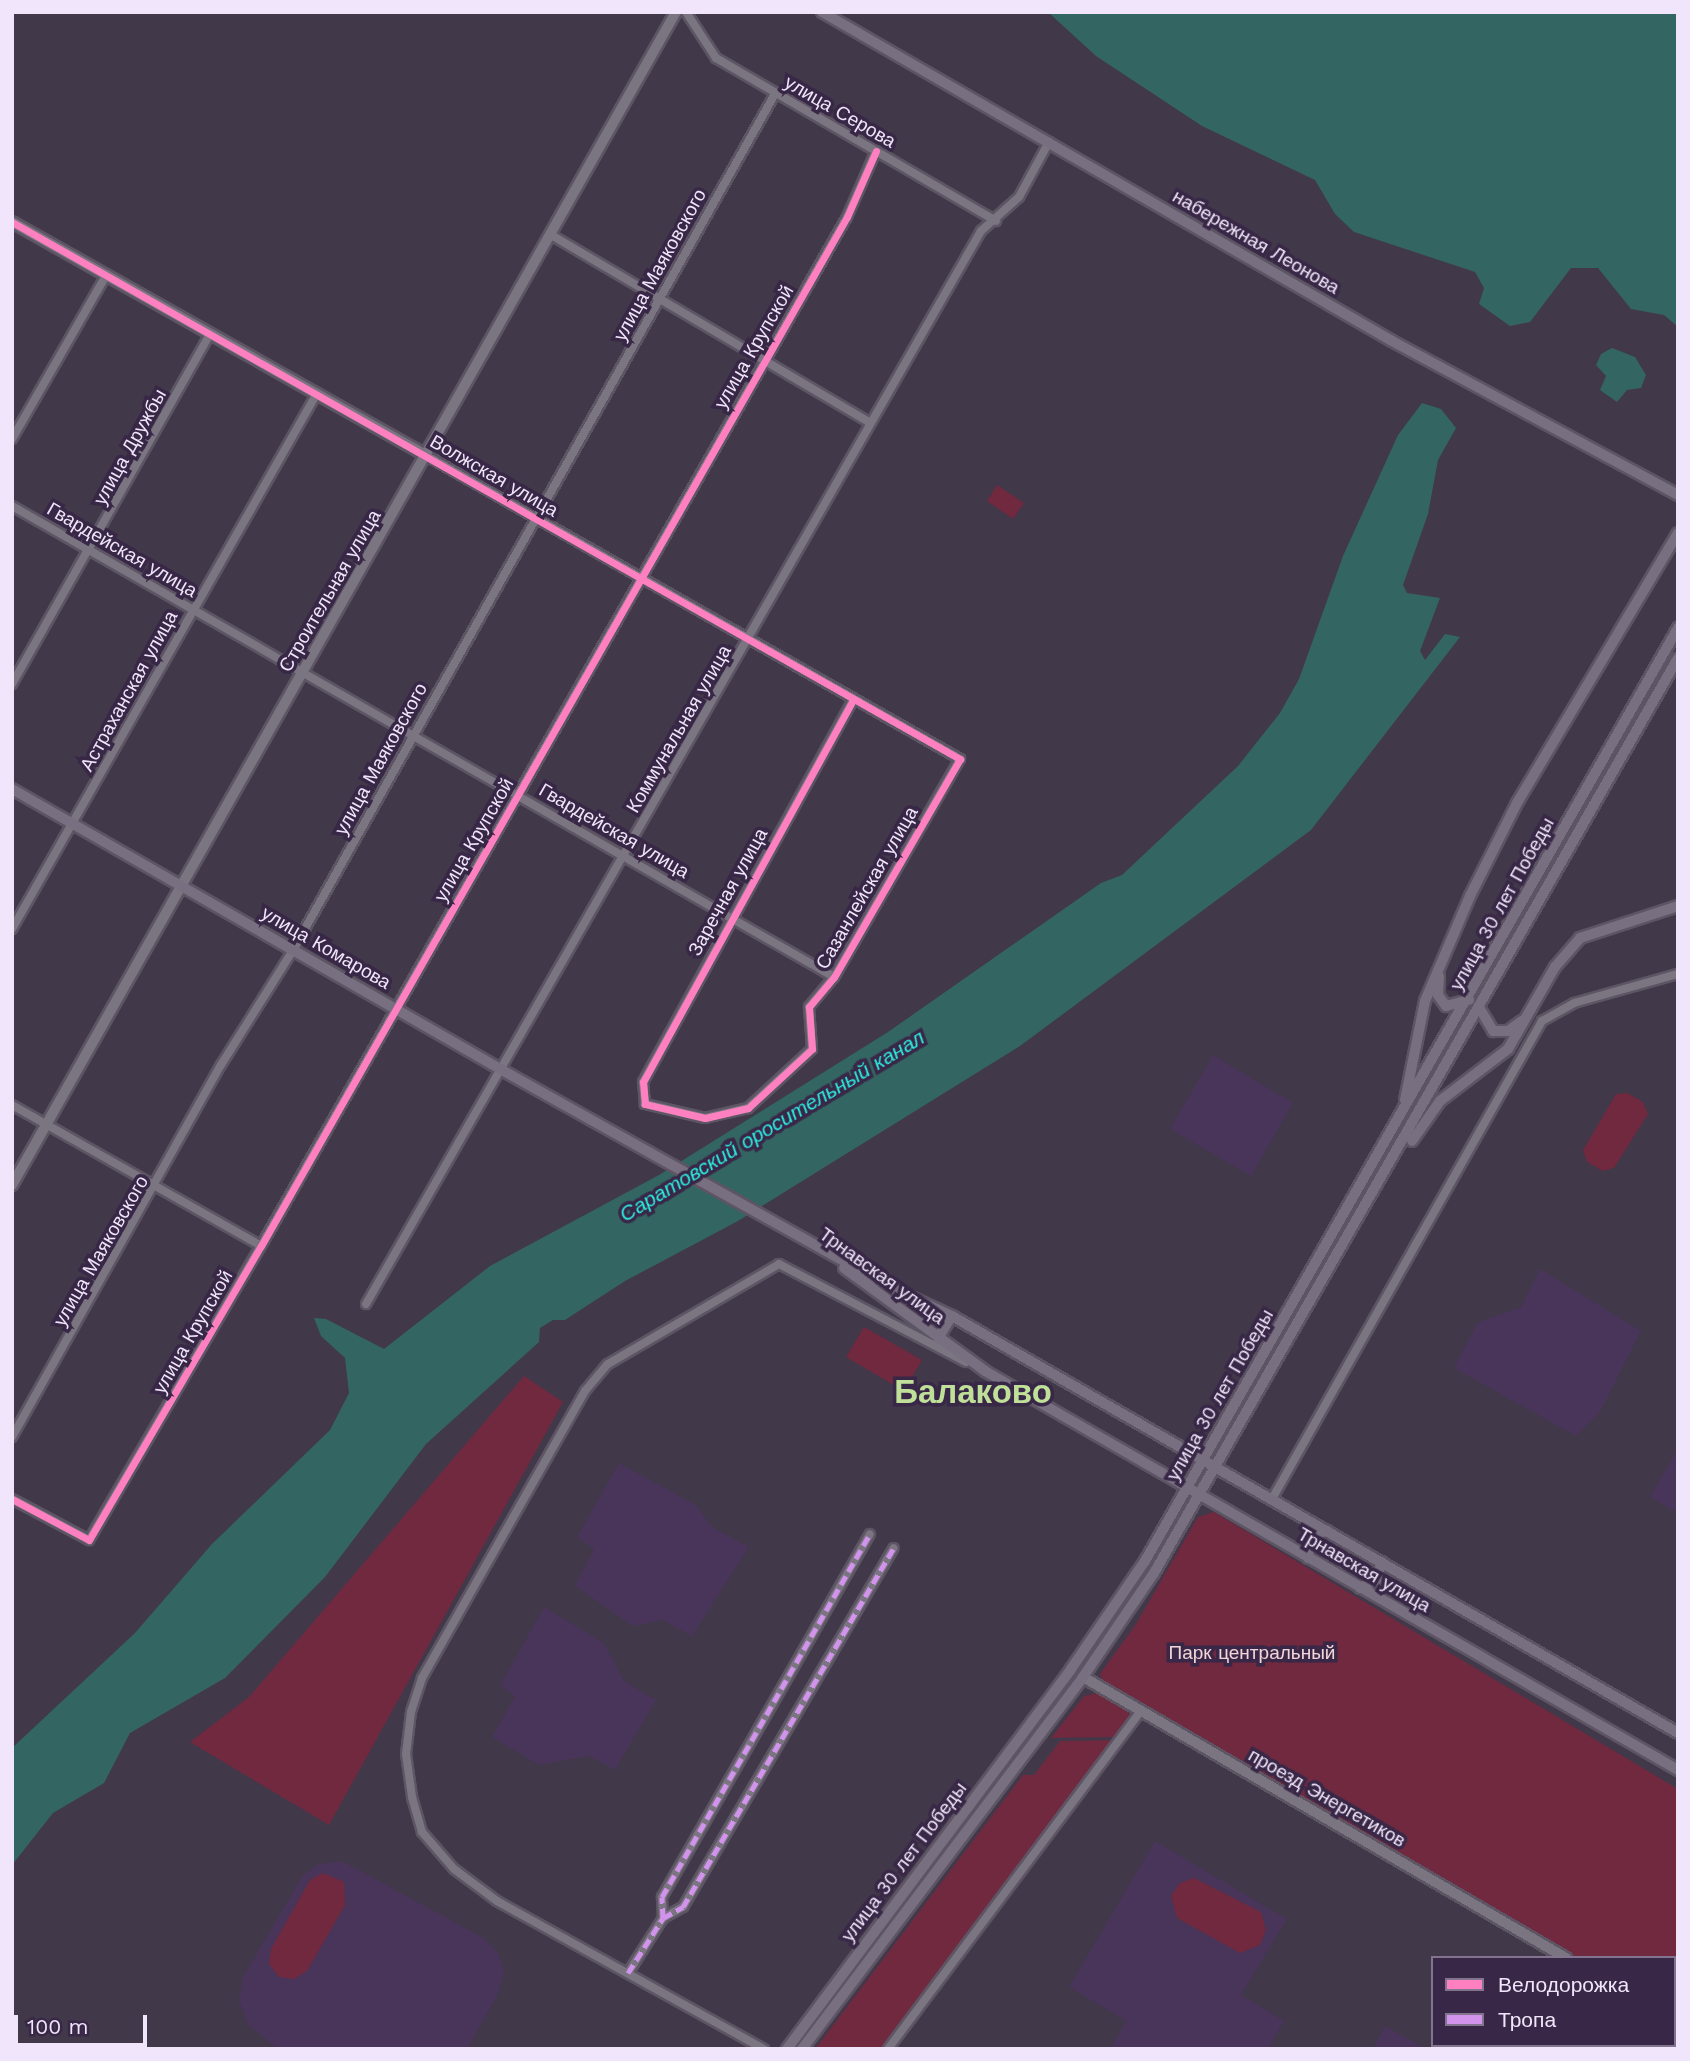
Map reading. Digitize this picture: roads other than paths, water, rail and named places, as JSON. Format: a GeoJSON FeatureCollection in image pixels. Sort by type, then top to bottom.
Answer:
{"type":"FeatureCollection","features":[{"type":"Feature","properties":{"kind":"main road","name":"набережная Леонова"},"geometry":{"type":"LineString","coordinates":[[822,12],[1392,341],[1678,495]]}},
{"type":"Feature","properties":{"kind":"main road","name":"улица 30 лет Победы"},"geometry":{"type":"LineString","coordinates":[[1396,1122],[1406,1096],[1418,1023],[1470,896],[1517,803],[1678,533]]}},
{"type":"Feature","properties":{"kind":"main road","name":"улица 30 лет Победы"},"geometry":{"type":"LineString","coordinates":[[787,2049],[1071,1669],[1145,1561],[1396,1122],[1469,1000],[1678,628]]}},
{"type":"Feature","properties":{"kind":"main road"},"geometry":{"type":"LineString","coordinates":[[802,2049],[1083,1677],[1154,1573],[1480,1009],[1678,658]]}},
{"type":"Feature","properties":{"kind":"main road","name":"улица Комарова"},"geometry":{"type":"LineString","coordinates":[[12,789],[796,1235]]}},
{"type":"Feature","properties":{"kind":"main road"},"geometry":{"type":"LineString","coordinates":[[1379,1185],[1440,1101],[1496,1062],[1525,1020],[1555,967],[1580,938],[1678,906]]}},
{"type":"Feature","properties":{"kind":"main road"},"geometry":{"type":"LineString","coordinates":[[1440,972],[1442,1001],[1452,1007],[1469,1000]]}},
{"type":"Feature","properties":{"kind":"main road"},"geometry":{"type":"LineString","coordinates":[[1480,1009],[1493,1031],[1508,1031],[1525,1020]]}},
{"type":"Feature","properties":{"kind":"main road","name":"Трнавская улица"},"geometry":{"type":"LineString","coordinates":[[796,1235],[893,1302],[985,1371],[1678,1770]]}},
{"type":"Feature","properties":{"kind":"main road","name":"Трнавская улица"},"geometry":{"type":"LineString","coordinates":[[796,1235],[952,1316],[1678,1732]]}},
{"type":"Feature","properties":{"kind":"main road"},"geometry":{"type":"LineString","coordinates":[[938,1338],[952,1316]]}},
{"type":"Feature","properties":{"kind":"main road"},"geometry":{"type":"LineString","coordinates":[[1308,1558],[1309,1536],[1326,1531]]}},
{"type":"Feature","properties":{"kind":"main road"},"geometry":{"type":"LineString","coordinates":[[1360,1588],[1376,1580],[1382,1562]]}},
{"type":"Feature","properties":{"kind":"main road","name":"проезд Энергетиков"},"geometry":{"type":"LineString","coordinates":[[1071,1669],[1083,1677]]}},
{"type":"Feature","properties":{"kind":"street","name":"Строительная улица"},"geometry":{"type":"LineString","coordinates":[[12,1185],[677,12]]}},
{"type":"Feature","properties":{"kind":"street","name":"улица Серова"},"geometry":{"type":"LineString","coordinates":[[686,12],[716,58],[996,221]]}},
{"type":"Feature","properties":{"kind":"street","name":"улица Маяковского"},"geometry":{"type":"LineString","coordinates":[[12,1437],[156,1185],[221,1065],[293,950],[412,733],[537,519],[775,94]]}},
{"type":"Feature","properties":{"kind":"street","name":"Коммунальная улица"},"geometry":{"type":"LineString","coordinates":[[366,1304],[981,231],[996,221],[1019,197],[1049,142]]}},
{"type":"Feature","properties":{"kind":"street","name":"улица Крупской"},"geometry":{"type":"LineString","coordinates":[[12,1499],[89,1539],[261,1246],[847,217],[876,151]]}},
{"type":"Feature","properties":{"kind":"street","name":"Волжская улица"},"geometry":{"type":"LineString","coordinates":[[12,222],[960,759]]}},
{"type":"Feature","properties":{"kind":"street"},"geometry":{"type":"LineString","coordinates":[[552,236],[870,423]]}},
{"type":"Feature","properties":{"kind":"street"},"geometry":{"type":"LineString","coordinates":[[12,439],[107,274]]}},
{"type":"Feature","properties":{"kind":"street","name":"улица Дружбы"},"geometry":{"type":"LineString","coordinates":[[12,684],[91,550],[210,334]]}},
{"type":"Feature","properties":{"kind":"street","name":"Астраханская улица"},"geometry":{"type":"LineString","coordinates":[[12,929],[316,395]]}},
{"type":"Feature","properties":{"kind":"street","name":"Гвардейская улица"},"geometry":{"type":"LineString","coordinates":[[12,506],[834,977]]}},
{"type":"Feature","properties":{"kind":"street","name":"Заречная улица"},"geometry":{"type":"LineString","coordinates":[[645,1104],[642,1082],[853,700]]}},
{"type":"Feature","properties":{"kind":"street","name":"Сазанлейская улица"},"geometry":{"type":"LineString","coordinates":[[645,1104],[705,1118],[748,1108],[813,1049],[809,1007],[834,977],[960,759]]}},
{"type":"Feature","properties":{"kind":"street"},"geometry":{"type":"LineString","coordinates":[[1272,1499],[1542,1021],[1574,1003],[1678,974]]}},
{"type":"Feature","properties":{"kind":"street"},"geometry":{"type":"LineString","coordinates":[[12,1105],[261,1246]]}},
{"type":"Feature","properties":{"kind":"street"},"geometry":{"type":"LineString","coordinates":[[764,2049],[497,1901],[454,1869],[422,1832],[406,1754],[411,1712],[422,1678],[585,1391],[608,1364],[779,1264],[985,1371]]}},
{"type":"Feature","properties":{"kind":"street"},"geometry":{"type":"LineString","coordinates":[[882,1319],[894,1315],[893,1302]]}},
{"type":"Feature","properties":{"kind":"street"},"geometry":{"type":"LineString","coordinates":[[663,1918],[663,1897],[870,1534]]}},
{"type":"Feature","properties":{"kind":"street"},"geometry":{"type":"LineString","coordinates":[[628,1973],[663,1918],[683,1907],[894,1548]]}},
{"type":"Feature","properties":{"kind":"street","name":"проезд Энергетиков"},"geometry":{"type":"LineString","coordinates":[[1083,1677],[1563,1956]]}},
{"type":"Feature","properties":{"kind":"street"},"geometry":{"type":"LineString","coordinates":[[888,2049],[1141,1711]]}},
{"type":"Feature","properties":{"kind":"water"},"geometry":{"type":"Polygon","coordinates":[[[1048,12],[1678,12],[1678,327],[1664,315],[1631,309],[1598,268],[1571,268],[1530,322],[1510,326],[1479,304],[1484,288],[1475,272],[1354,232],[1335,214],[1315,180],[1202,126],[1096,56],[1048,12]]]}},
{"type":"Feature","properties":{"kind":"water"},"geometry":{"type":"Polygon","coordinates":[[[1612,348],[1635,357],[1646,375],[1641,388],[1627,390],[1617,402],[1600,390],[1606,376],[1596,365],[1601,354],[1612,348]]]}},
{"type":"Feature","properties":{"kind":"water","name":"Саратовский оросительный канал"},"geometry":{"type":"Polygon","coordinates":[[[1422,403],[1441,409],[1456,428],[1438,460],[1428,514],[1403,585],[1407,593],[1440,598],[1420,651],[1425,660],[1445,634],[1460,637],[1311,830],[1020,1046],[738,1221],[625,1281],[565,1320],[553,1320],[540,1328],[539,1342],[426,1444],[325,1577],[225,1678],[130,1733],[104,1783],[53,1813],[12,1865],[12,1748],[135,1633],[212,1544],[330,1430],[349,1393],[345,1358],[321,1336],[314,1318],[326,1319],[384,1349],[490,1266],[659,1175],[888,1032],[1101,883],[1122,875],[1238,766],[1280,713],[1299,679],[1343,556],[1398,435],[1422,403]]]}},
{"type":"Feature","properties":{"kind":"district","name":"Балаково"},"geometry":{"type":"Point","coordinates":[973,1392]}},
{"type":"Feature","properties":{"kind":"park label","name":"Парк центральный"},"geometry":{"type":"Point","coordinates":[1252,1653]}}]}
